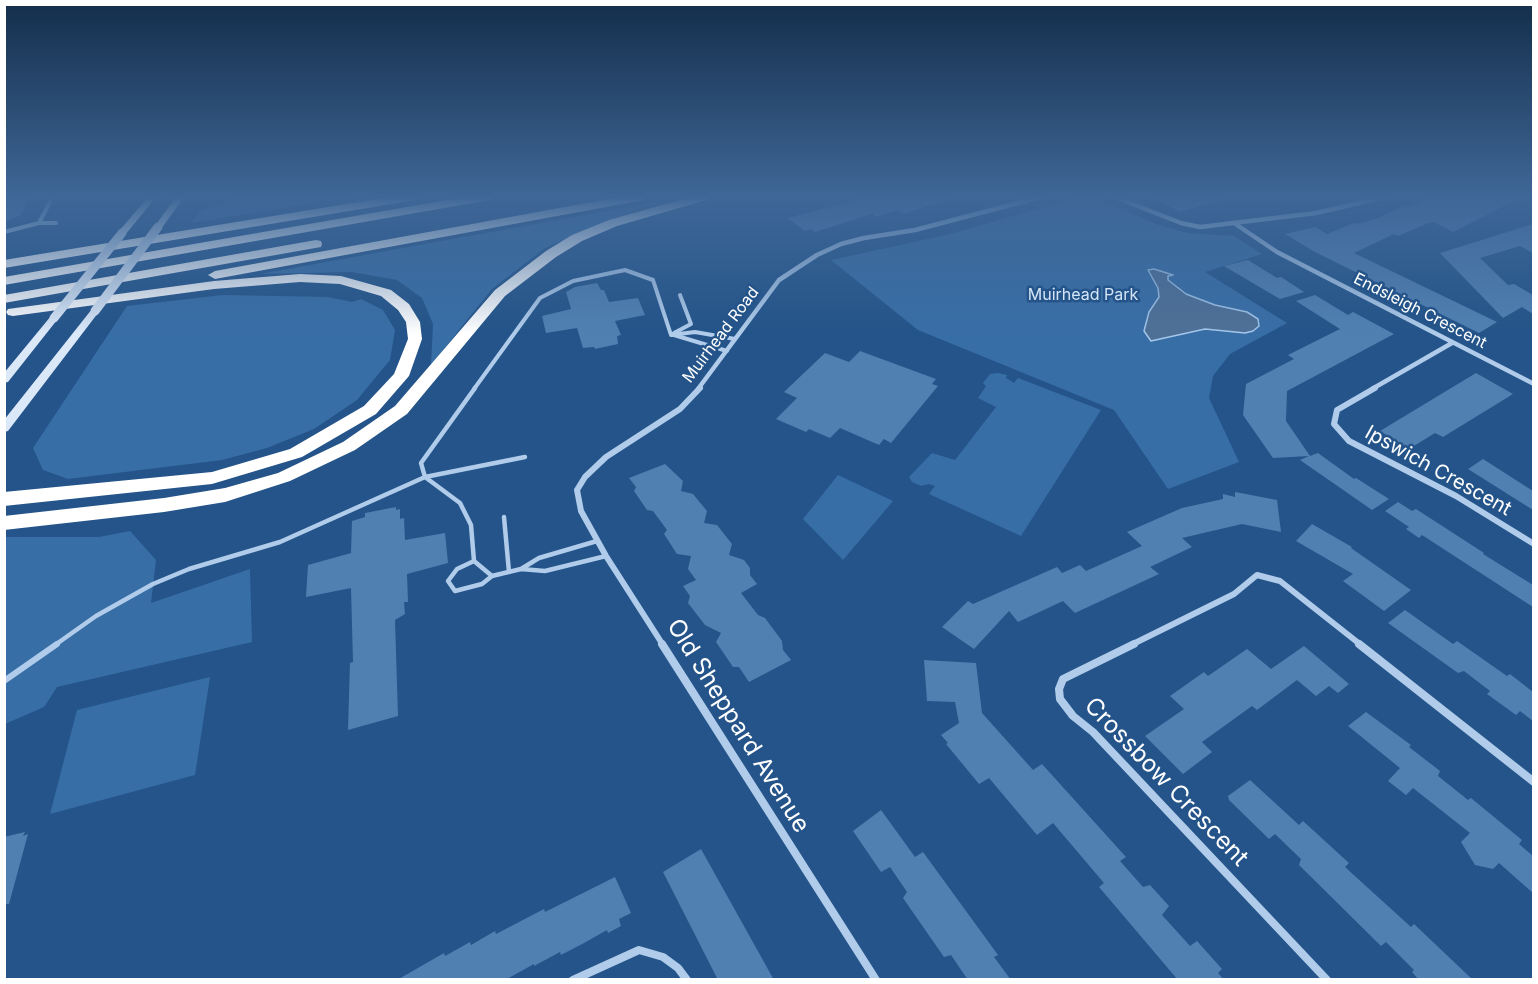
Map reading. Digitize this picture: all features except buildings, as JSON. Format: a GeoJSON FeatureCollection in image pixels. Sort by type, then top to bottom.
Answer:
{"type":"FeatureCollection","features":[{"type":"Feature","properties":{"kind":"highway"},"geometry":{"type":"LineString","coordinates":[[4,262],[121,242]]}},
{"type":"Feature","properties":{"kind":"highway"},"geometry":{"type":"LineString","coordinates":[[4,262],[129,242]]}},
{"type":"Feature","properties":{"kind":"highway"},"geometry":{"type":"LineString","coordinates":[[4,281],[227,242]]}},
{"type":"Feature","properties":{"kind":"highway"},"geometry":{"type":"LineString","coordinates":[[4,299],[332,242]]}},
{"type":"Feature","properties":{"kind":"highway"},"geometry":{"type":"LineString","coordinates":[[9,313],[395,242]]}},
{"type":"Feature","properties":{"kind":"highway"},"geometry":{"type":"LineString","coordinates":[[4,523],[164,505],[225,495],[284,477],[349,446],[401,410],[500,294],[551,254],[571,242]]}},
{"type":"Feature","properties":{"kind":"highway"},"geometry":{"type":"LineString","coordinates":[[4,499],[212,478],[296,453],[370,410],[401,376],[415,339],[413,322],[404,307],[387,293],[341,280],[300,278],[214,285],[9,313]]}},
{"type":"Feature","properties":{"kind":"main road"},"geometry":{"type":"LineString","coordinates":[[4,380],[115,242]]}},
{"type":"Feature","properties":{"kind":"main road"},"geometry":{"type":"LineString","coordinates":[[4,428],[147,242]]}},
{"type":"Feature","properties":{"kind":"street","name":"Muirhead Road"},"geometry":{"type":"LineString","coordinates":[[577,490],[585,477],[606,457],[680,409],[708,379],[779,280],[817,255],[849,242]]}},
{"type":"Feature","properties":{"kind":"street","name":"Endsleigh Crescent"},"geometry":{"type":"LineString","coordinates":[[1262,242],[1277,252],[1533,384]]}},
{"type":"Feature","properties":{"kind":"street","name":"Ipswich Crescent"},"geometry":{"type":"LineString","coordinates":[[1452,342],[1337,410],[1334,424],[1349,441],[1456,496],[1533,544]]}},
{"type":"Feature","properties":{"kind":"street","name":"Old Sheppard Avenue"},"geometry":{"type":"LineString","coordinates":[[577,490],[581,511],[606,556],[876,980]]}},
{"type":"Feature","properties":{"kind":"street","name":"Crossbow Crescent"},"geometry":{"type":"LineString","coordinates":[[1327,980],[1093,732],[1073,716],[1060,699],[1059,689],[1064,679],[1234,594],[1257,576],[1280,581],[1533,782]]}},
{"type":"Feature","properties":{"kind":"street"},"geometry":{"type":"LineString","coordinates":[[573,980],[639,950],[652,952],[667,959],[687,980]]}},
{"type":"Feature","properties":{"kind":"lane"},"geometry":{"type":"LineString","coordinates":[[492,576],[474,561],[471,525],[460,503],[425,477],[421,463],[540,298],[573,281],[625,270],[653,280],[671,335]]}},
{"type":"Feature","properties":{"kind":"lane"},"geometry":{"type":"LineString","coordinates":[[671,335],[691,324],[680,295]]}},
{"type":"Feature","properties":{"kind":"lane"},"geometry":{"type":"LineString","coordinates":[[671,335],[695,332],[735,339]]}},
{"type":"Feature","properties":{"kind":"lane"},"geometry":{"type":"LineString","coordinates":[[671,335],[727,351]]}},
{"type":"Feature","properties":{"kind":"lane"},"geometry":{"type":"LineString","coordinates":[[4,681],[96,616],[153,584],[189,569],[280,542],[425,477],[525,457]]}},
{"type":"Feature","properties":{"kind":"lane"},"geometry":{"type":"LineString","coordinates":[[504,517],[509,572]]}},
{"type":"Feature","properties":{"kind":"lane"},"geometry":{"type":"LineString","coordinates":[[521,570],[539,558],[597,541]]}},
{"type":"Feature","properties":{"kind":"lane"},"geometry":{"type":"LineString","coordinates":[[474,561],[457,569],[448,581],[455,591],[471,588],[492,576],[509,572],[521,570],[544,572],[606,556]]}},
{"type":"Feature","properties":{"kind":"green space"},"geometry":{"type":"Polygon","coordinates":[[[437,242],[559,242],[545,248],[492,289],[431,365],[433,324],[422,298],[397,280],[352,272],[260,274],[437,242]]]}},
{"type":"Feature","properties":{"kind":"green space","name":"Muirhead Park"},"geometry":{"type":"Polygon","coordinates":[[[914,242],[1243,242],[1262,254],[1205,272],[1287,323],[1230,354],[1213,376],[1209,398],[1239,462],[1168,489],[1114,410],[918,330],[831,260],[914,242]]]}},
{"type":"Feature","properties":{"kind":"green space"},"geometry":{"type":"Polygon","coordinates":[[[223,295],[328,297],[352,302],[361,299],[383,310],[395,330],[390,360],[357,400],[314,429],[267,448],[222,460],[68,479],[43,470],[33,448],[127,306],[223,295]]]}},
{"type":"Feature","properties":{"kind":"green space"},"geometry":{"type":"Polygon","coordinates":[[[990,374],[1007,375],[1006,378],[1014,383],[1018,378],[1101,410],[1021,536],[929,494],[935,486],[929,484],[921,486],[912,482],[909,477],[932,453],[955,460],[996,407],[978,398],[986,386],[983,383],[990,374]]]}},
{"type":"Feature","properties":{"kind":"green space"},"geometry":{"type":"Polygon","coordinates":[[[838,475],[893,501],[843,560],[803,519],[838,475]]]}},
{"type":"Feature","properties":{"kind":"green space"},"geometry":{"type":"Polygon","coordinates":[[[130,531],[156,560],[151,603],[250,569],[252,642],[57,687],[44,707],[5,724],[5,537],[99,537],[130,531]]]}},
{"type":"Feature","properties":{"kind":"green space"},"geometry":{"type":"Polygon","coordinates":[[[210,677],[195,775],[50,814],[77,710],[210,677]]]}},
{"type":"Feature","properties":{"kind":"shaded area"},"geometry":{"type":"Polygon","coordinates":[[[1154,269],[1173,275],[1168,276],[1168,280],[1186,294],[1215,305],[1247,312],[1258,319],[1259,326],[1245,333],[1205,329],[1151,341],[1144,331],[1149,312],[1159,297],[1158,288],[1148,270],[1154,269]]]}}]}
